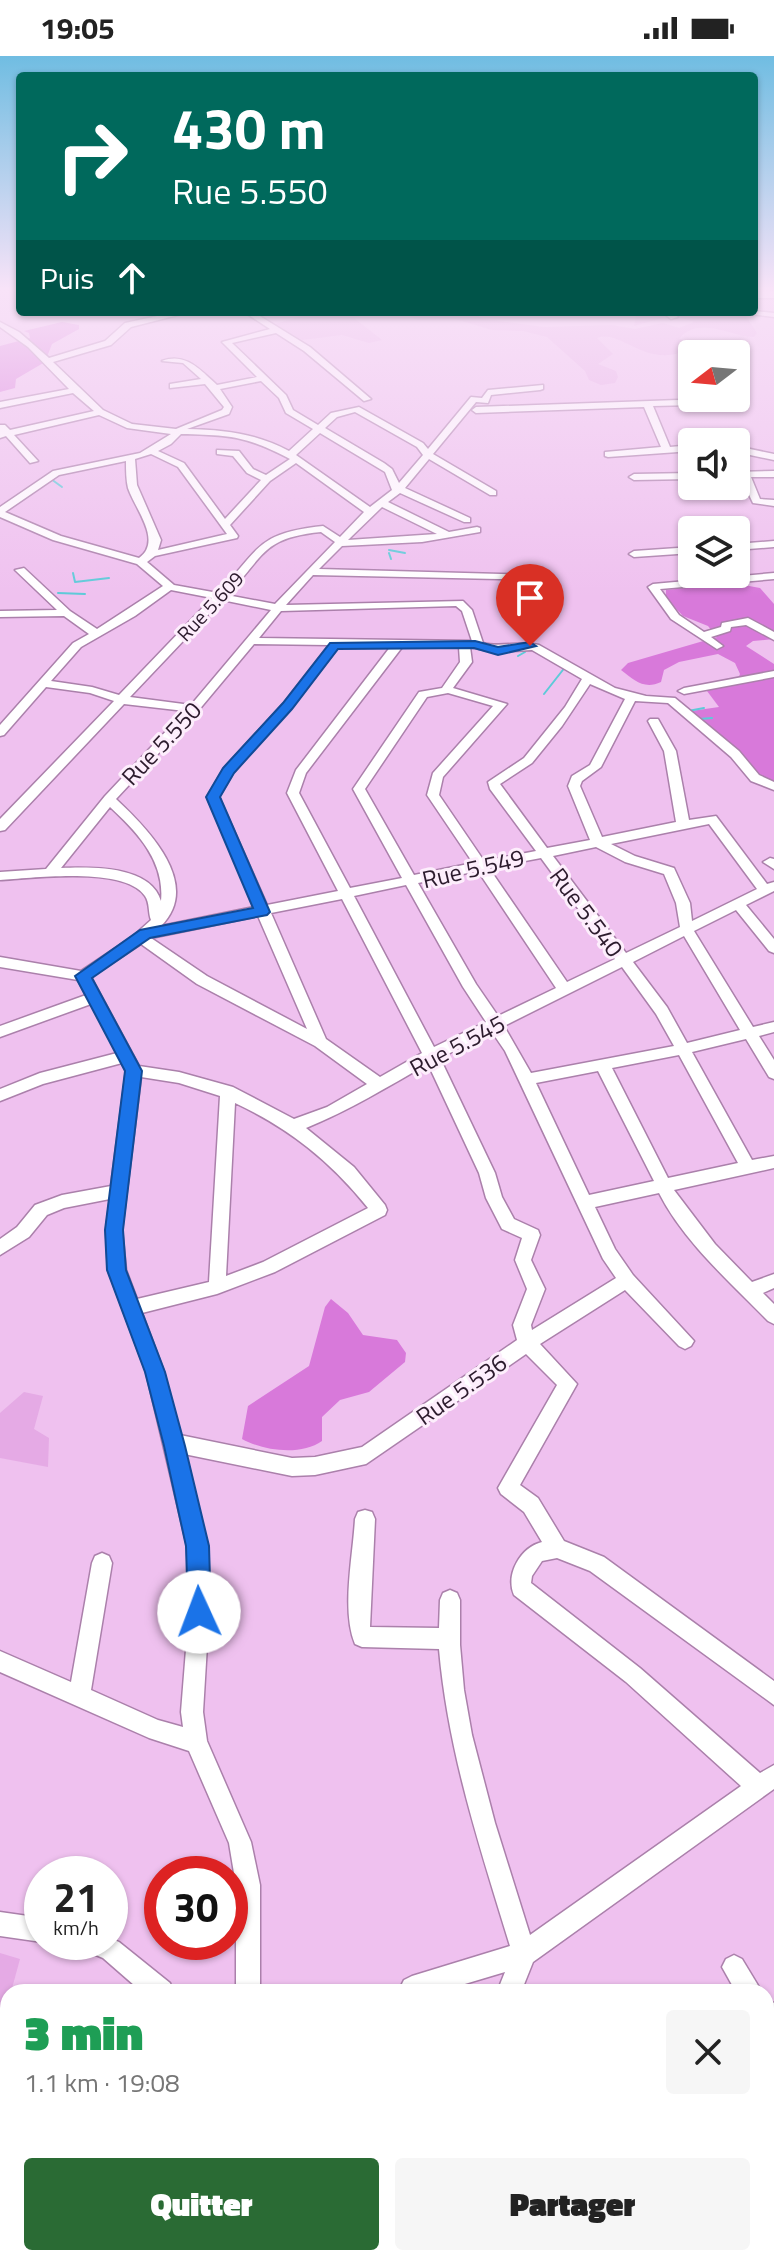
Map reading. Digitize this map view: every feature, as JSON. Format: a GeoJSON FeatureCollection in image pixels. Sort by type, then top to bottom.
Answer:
{"type":"FeatureCollection","features":[{"type":"Feature","properties":{"kind":"street"},"geometry":{"type":"LineString","coordinates":[[0,405],[70,391]]}},
{"type":"Feature","properties":{"kind":"street"},"geometry":{"type":"LineString","coordinates":[[77,391],[101,412],[125,425],[241,435],[292,458],[370,512]]}},
{"type":"Feature","properties":{"kind":"street"},"geometry":{"type":"LineString","coordinates":[[0,512],[56,473],[151,451],[180,430],[227,410],[215,391]]}},
{"type":"Feature","properties":{"kind":"street"},"geometry":{"type":"LineString","coordinates":[[277,391],[289,411],[381,465],[398,490],[467,520]]}},
{"type":"Feature","properties":{"kind":"street"},"geometry":{"type":"LineString","coordinates":[[358,391],[367,399]]}},
{"type":"Feature","properties":{"kind":"street","name":"Rue 5.550"},"geometry":{"type":"LineString","coordinates":[[147,931],[171,894],[167,874],[153,848],[109,799],[194,709],[310,572],[370,512],[398,490],[474,399],[485,401],[488,393],[505,391]]}},
{"type":"Feature","properties":{"kind":"street"},"geometry":{"type":"LineString","coordinates":[[476,410],[678,402]]}},
{"type":"Feature","properties":{"kind":"street"},"geometry":{"type":"LineString","coordinates":[[647,403],[666,448]]}},
{"type":"Feature","properties":{"kind":"street"},"geometry":{"type":"LineString","coordinates":[[225,525],[267,479],[334,415],[356,409],[420,445],[427,454],[493,493]]}},
{"type":"Feature","properties":{"kind":"street"},"geometry":{"type":"LineString","coordinates":[[2,431],[101,412]]}},
{"type":"Feature","properties":{"kind":"street"},"geometry":{"type":"LineString","coordinates":[[2,431],[33,461]]}},
{"type":"Feature","properties":{"kind":"street"},"geometry":{"type":"LineString","coordinates":[[608,454],[678,448]]}},
{"type":"Feature","properties":{"kind":"street"},"geometry":{"type":"LineString","coordinates":[[141,562],[152,554],[233,536],[181,465],[151,451]]}},
{"type":"Feature","properties":{"kind":"street"},"geometry":{"type":"LineString","coordinates":[[220,452],[236,453],[250,471],[267,479]]}},
{"type":"Feature","properties":{"kind":"street"},"geometry":{"type":"LineString","coordinates":[[750,452],[774,457]]}},
{"type":"Feature","properties":{"kind":"street"},"geometry":{"type":"LineString","coordinates":[[130,458],[132,485],[156,540],[152,554]]}},
{"type":"Feature","properties":{"kind":"street"},"geometry":{"type":"LineString","coordinates":[[750,475],[774,474]]}},
{"type":"Feature","properties":{"kind":"street"},"geometry":{"type":"LineString","coordinates":[[634,477],[678,476]]}},
{"type":"Feature","properties":{"kind":"street"},"geometry":{"type":"LineString","coordinates":[[391,477],[406,480]]}},
{"type":"Feature","properties":{"kind":"street"},"geometry":{"type":"LineString","coordinates":[[750,491],[756,501],[774,503]]}},
{"type":"Feature","properties":{"kind":"street"},"geometry":{"type":"LineString","coordinates":[[384,504],[448,535]]}},
{"type":"Feature","properties":{"kind":"street"},"geometry":{"type":"LineString","coordinates":[[0,512],[57,538],[141,562],[170,586],[219,597],[278,608],[459,603],[467,610],[478,643],[335,645],[251,641]]}},
{"type":"Feature","properties":{"kind":"street","name":"Rue 5.609"},"geometry":{"type":"LineString","coordinates":[[0,827],[219,597],[266,541],[281,535],[323,529],[342,543],[477,530]]}},
{"type":"Feature","properties":{"kind":"street"},"geometry":{"type":"LineString","coordinates":[[750,546],[774,544]]}},
{"type":"Feature","properties":{"kind":"street"},"geometry":{"type":"LineString","coordinates":[[634,554],[678,551]]}},
{"type":"Feature","properties":{"kind":"street"},"geometry":{"type":"LineString","coordinates":[[20,570],[66,613],[95,633]]}},
{"type":"Feature","properties":{"kind":"street"},"geometry":{"type":"LineString","coordinates":[[310,572],[541,578]]}},
{"type":"Feature","properties":{"kind":"street"},"geometry":{"type":"LineString","coordinates":[[717,646],[675,617],[653,587],[774,576]]}},
{"type":"Feature","properties":{"kind":"street"},"geometry":{"type":"LineString","coordinates":[[0,732],[67,653],[170,586]]}},
{"type":"Feature","properties":{"kind":"street"},"geometry":{"type":"LineString","coordinates":[[0,614],[66,613]]}},
{"type":"Feature","properties":{"kind":"street"},"geometry":{"type":"LineString","coordinates":[[701,636],[726,629],[726,625],[748,621],[774,637]]}},
{"type":"Feature","properties":{"kind":"street"},"geometry":{"type":"LineString","coordinates":[[469,644],[498,651],[533,646],[613,694],[671,700],[735,754],[755,778],[774,786]]}},
{"type":"Feature","properties":{"kind":"street"},"geometry":{"type":"LineString","coordinates":[[448,690],[447,685],[466,662],[469,644]]}},
{"type":"Feature","properties":{"kind":"street"},"geometry":{"type":"LineString","coordinates":[[320,1042],[317,1028],[262,912],[213,797],[228,771],[287,706],[335,645]]}},
{"type":"Feature","properties":{"kind":"street"},"geometry":{"type":"LineString","coordinates":[[398,645],[293,786],[295,799],[432,1055]]}},
{"type":"Feature","properties":{"kind":"street"},"geometry":{"type":"LineString","coordinates":[[684,691],[774,674]]}},
{"type":"Feature","properties":{"kind":"street","name":"Rue 5.540"},"geometry":{"type":"LineString","coordinates":[[587,679],[584,689],[526,763],[494,782],[542,852],[662,1011],[748,1167]]}},
{"type":"Feature","properties":{"kind":"street"},"geometry":{"type":"LineString","coordinates":[[43,683],[92,690],[123,700],[194,709]]}},
{"type":"Feature","properties":{"kind":"street"},"geometry":{"type":"LineString","coordinates":[[565,990],[433,795],[433,783],[501,704],[448,690],[423,694],[359,785],[470,987],[528,1079],[588,1202],[609,1254],[627,1280],[685,1341]]}},
{"type":"Feature","properties":{"kind":"street"},"geometry":{"type":"LineString","coordinates":[[631,698],[595,767],[573,782],[597,842],[630,859],[669,871],[683,903],[687,930],[774,1073]]}},
{"type":"Feature","properties":{"kind":"street"},"geometry":{"type":"LineString","coordinates":[[654,721],[670,751],[683,824]]}},
{"type":"Feature","properties":{"kind":"street"},"geometry":{"type":"LineString","coordinates":[[48,875],[109,799]]}},
{"type":"Feature","properties":{"kind":"street","name":"Rue 5.549"},"geometry":{"type":"LineString","coordinates":[[147,931],[348,895],[542,852],[712,819],[769,889]]}},
{"type":"Feature","properties":{"kind":"street"},"geometry":{"type":"LineString","coordinates":[[0,876],[111,874],[140,881],[158,902],[147,931],[83,976],[0,962]]}},
{"type":"Feature","properties":{"kind":"street","name":"Rue 5.545"},"geometry":{"type":"LineString","coordinates":[[293,1126],[332,1111],[432,1055],[769,889]]}},
{"type":"Feature","properties":{"kind":"street"},"geometry":{"type":"LineString","coordinates":[[739,905],[774,948]]}},
{"type":"Feature","properties":{"kind":"street"},"geometry":{"type":"LineString","coordinates":[[147,931],[202,980],[320,1042],[381,1086]]}},
{"type":"Feature","properties":{"kind":"street"},"geometry":{"type":"LineString","coordinates":[[83,976],[129,1064],[114,1230],[117,1270],[155,1372],[197,1546],[199,1612],[192,1712],[196,1742],[240,1842],[248,1885],[248,1984]]}},
{"type":"Feature","properties":{"kind":"street"},"geometry":{"type":"LineString","coordinates":[[0,1032],[96,997]]}},
{"type":"Feature","properties":{"kind":"street"},"geometry":{"type":"LineString","coordinates":[[528,1079],[684,1049],[774,1027]]}},
{"type":"Feature","properties":{"kind":"street","name":"Rue 5.536"},"geometry":{"type":"LineString","coordinates":[[174,1443],[292,1467],[326,1464],[366,1455],[527,1343],[522,1325],[536,1289],[523,1260],[532,1235],[508,1224],[432,1055]]}},
{"type":"Feature","properties":{"kind":"street"},"geometry":{"type":"LineString","coordinates":[[0,1095],[40,1079],[129,1064],[181,1075],[228,1091],[293,1126],[348,1172],[379,1210],[269,1267],[217,1287],[131,1308]]}},
{"type":"Feature","properties":{"kind":"street"},"geometry":{"type":"LineString","coordinates":[[603,1065],[662,1187],[709,1249],[774,1316]]}},
{"type":"Feature","properties":{"kind":"street"},"geometry":{"type":"LineString","coordinates":[[217,1287],[228,1091]]}},
{"type":"Feature","properties":{"kind":"street"},"geometry":{"type":"LineString","coordinates":[[588,1202],[774,1162]]}},
{"type":"Feature","properties":{"kind":"street"},"geometry":{"type":"LineString","coordinates":[[0,1248],[23,1232],[41,1210],[62,1202],[118,1191]]}},
{"type":"Feature","properties":{"kind":"street"},"geometry":{"type":"LineString","coordinates":[[557,1548],[531,1505],[508,1488],[568,1384],[527,1343],[627,1280]]}},
{"type":"Feature","properties":{"kind":"street"},"geometry":{"type":"LineString","coordinates":[[750,1290],[774,1281]]}},
{"type":"Feature","properties":{"kind":"street"},"geometry":{"type":"LineString","coordinates":[[365,1519],[358,1620],[362,1637],[448,1639]]}},
{"type":"Feature","properties":{"kind":"street"},"geometry":{"type":"LineString","coordinates":[[425,1984],[524,1954],[767,1781],[521,1588],[522,1573],[536,1553],[557,1548],[597,1564],[774,1694]]}},
{"type":"Feature","properties":{"kind":"street"},"geometry":{"type":"LineString","coordinates":[[80,1693],[102,1563]]}},
{"type":"Feature","properties":{"kind":"street"},"geometry":{"type":"LineString","coordinates":[[450,1600],[448,1639],[458,1727],[524,1954],[512,1984]]}},
{"type":"Feature","properties":{"kind":"street"},"geometry":{"type":"LineString","coordinates":[[0,1661],[80,1693],[157,1730],[196,1742]]}},
{"type":"Feature","properties":{"kind":"street"},"geometry":{"type":"LineString","coordinates":[[0,1924],[24,1927]]}},
{"type":"Feature","properties":{"kind":"street"},"geometry":{"type":"LineString","coordinates":[[125,1960],[152,1984]]}},
{"type":"Feature","properties":{"kind":"street"},"geometry":{"type":"LineString","coordinates":[[734,1967],[745,1984]]}},
{"type":"Feature","properties":{"kind":"shaded area"},"geometry":{"type":"Polygon","coordinates":[[[750,586],[760,588],[774,604],[774,639],[753,641],[746,646],[774,664],[774,783],[755,774],[691,711],[719,707],[704,687],[738,679],[740,674],[735,663],[718,654],[679,662],[664,670],[661,682],[649,685],[640,683],[621,670],[628,663],[717,637],[708,626],[683,616],[666,598],[666,590],[750,586]]]}},
{"type":"Feature","properties":{"kind":"shaded area"},"geometry":{"type":"Polygon","coordinates":[[[331,1299],[348,1313],[363,1335],[397,1340],[406,1353],[405,1362],[369,1392],[340,1400],[322,1417],[322,1441],[313,1446],[282,1450],[242,1439],[248,1406],[309,1366],[325,1307],[331,1299]]]}},
{"type":"Feature","properties":{"kind":"shaded area"},"geometry":{"type":"Polygon","coordinates":[[[24,1392],[43,1396],[34,1429],[49,1438],[48,1467],[0,1458],[0,1413],[24,1392]]]}},
{"type":"Feature","properties":{"kind":"shaded area"},"geometry":{"type":"Polygon","coordinates":[[[0,1953],[20,1959],[13,1984],[0,1984],[0,1953]]]}},
{"type":"Feature","properties":{"kind":"waterway"},"geometry":{"type":"LineString","coordinates":[[51,479],[62,487]]}},
{"type":"Feature","properties":{"kind":"waterway"},"geometry":{"type":"LineString","coordinates":[[389,550],[405,553]]}},
{"type":"Feature","properties":{"kind":"waterway"},"geometry":{"type":"LineString","coordinates":[[389,553],[391,559]]}},
{"type":"Feature","properties":{"kind":"waterway"},"geometry":{"type":"LineString","coordinates":[[73,573],[75,582],[109,578]]}},
{"type":"Feature","properties":{"kind":"waterway"},"geometry":{"type":"LineString","coordinates":[[58,593],[85,594]]}},
{"type":"Feature","properties":{"kind":"waterway"},"geometry":{"type":"LineString","coordinates":[[518,656],[525,652],[522,650]]}},
{"type":"Feature","properties":{"kind":"waterway"},"geometry":{"type":"LineString","coordinates":[[544,694],[566,666]]}},
{"type":"Feature","properties":{"kind":"waterway"},"geometry":{"type":"LineString","coordinates":[[688,711],[704,708]]}},
{"type":"Feature","properties":{"kind":"waterway"},"geometry":{"type":"LineString","coordinates":[[699,719],[712,718]]}},
{"type":"Feature","properties":{"kind":"route"},"geometry":{"type":"LineString","coordinates":[[199,1612],[197,1546],[174,1446],[155,1372],[117,1270],[114,1230],[130,1083],[134,1071],[83,976],[146,934],[262,912],[218,815],[213,797],[228,771],[287,706],[335,645],[475,644],[486,650],[498,651],[530,646]]}}]}
